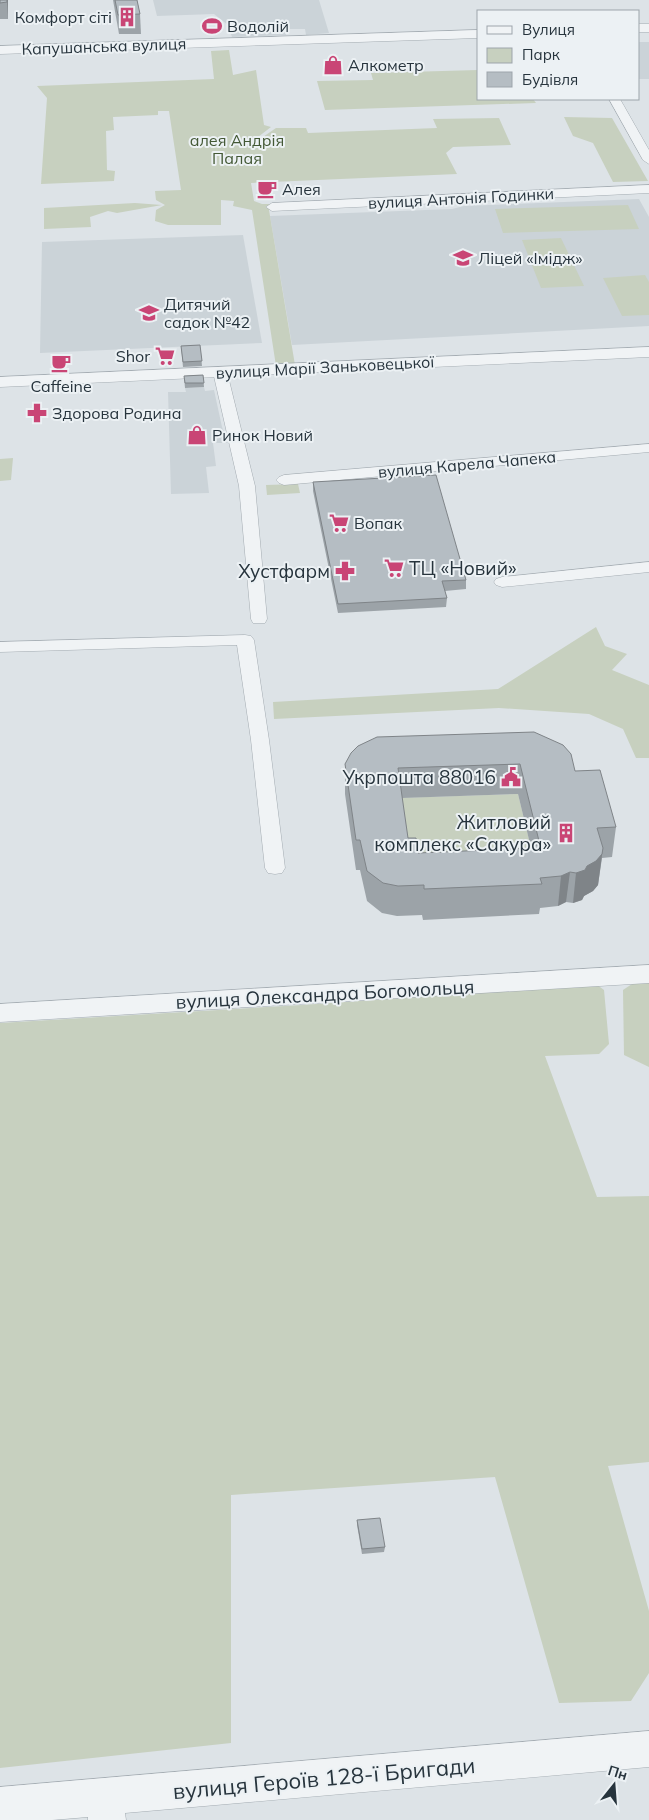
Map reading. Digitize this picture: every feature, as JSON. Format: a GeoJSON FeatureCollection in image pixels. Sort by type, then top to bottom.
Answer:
{"type":"FeatureCollection","features":[{"type":"Feature","properties":{"kind":"street","name":"Капушанська вулиця"},"geometry":{"type":"LineString","coordinates":[[0,50],[477,34]]}},
{"type":"Feature","properties":{"kind":"street"},"geometry":{"type":"LineString","coordinates":[[615,100],[649,160]]}},
{"type":"Feature","properties":{"kind":"street","name":"вулиця Антонія Годинки"},"geometry":{"type":"LineString","coordinates":[[272,206],[649,189]]}},
{"type":"Feature","properties":{"kind":"street","name":"вулиця Марії Заньковецької"},"geometry":{"type":"LineString","coordinates":[[0,382],[649,352]]}},
{"type":"Feature","properties":{"kind":"street"},"geometry":{"type":"LineString","coordinates":[[220,372],[247,486],[259,619]]}},
{"type":"Feature","properties":{"kind":"street","name":"вулиця Карела Чапека"},"geometry":{"type":"LineString","coordinates":[[284,480],[649,448]]}},
{"type":"Feature","properties":{"kind":"street"},"geometry":{"type":"LineString","coordinates":[[502,582],[649,567]]}},
{"type":"Feature","properties":{"kind":"street"},"geometry":{"type":"LineString","coordinates":[[0,647],[245,640],[260,740],[275,868]]}},
{"type":"Feature","properties":{"kind":"street","name":"вулиця Олександра Богомольця"},"geometry":{"type":"LineString","coordinates":[[0,1013],[649,974]]}},
{"type":"Feature","properties":{"kind":"street","name":"вулиця Героїв 128-ї Бригади"},"geometry":{"type":"LineString","coordinates":[[0,1806],[106,1808],[649,1749]]}},
{"type":"Feature","properties":{"kind":"shaded area"},"geometry":{"type":"Polygon","coordinates":[[[153,0],[319,0],[329,33],[306,35],[305,29],[285,29],[286,35],[232,37],[228,25],[214,14],[157,16],[153,0]]]}},
{"type":"Feature","properties":{"kind":"shaded area"},"geometry":{"type":"Polygon","coordinates":[[[639,42],[649,42],[649,79],[639,79],[639,42]]]}},
{"type":"Feature","properties":{"kind":"shaded area","name":"Ліцей «Імідж»"},"geometry":{"type":"Polygon","coordinates":[[[639,199],[649,217],[649,326],[292,345],[270,216],[639,199]]]}},
{"type":"Feature","properties":{"kind":"shaded area","name":"Дитячий садок №42"},"geometry":{"type":"Polygon","coordinates":[[[243,235],[262,343],[40,353],[42,242],[243,235]]]}},
{"type":"Feature","properties":{"kind":"shaded area","name":"Ринок Новий"},"geometry":{"type":"Polygon","coordinates":[[[204,387],[205,391],[214,390],[222,427],[228,443],[213,443],[216,466],[206,467],[209,493],[171,494],[168,392],[186,392],[185,388],[204,387]]]}},
{"type":"Feature","properties":{"kind":"green space","name":"алея Андрія Палая"},"geometry":{"type":"Polygon","coordinates":[[[229,50],[233,75],[256,70],[264,125],[271,127],[258,137],[260,139],[276,128],[306,128],[308,133],[437,128],[433,119],[499,118],[511,145],[453,147],[446,153],[457,174],[251,183],[254,201],[262,204],[271,204],[272,208],[269,210],[295,365],[276,366],[252,210],[233,206],[234,201],[221,200],[221,225],[168,225],[155,221],[156,210],[165,205],[156,200],[155,191],[181,190],[169,111],[158,111],[158,115],[113,117],[114,130],[106,131],[107,170],[115,171],[114,181],[41,184],[47,98],[37,86],[214,79],[211,51],[229,50]]]}},
{"type":"Feature","properties":{"kind":"green space"},"geometry":{"type":"Polygon","coordinates":[[[477,70],[477,100],[534,100],[536,103],[325,110],[317,81],[373,80],[371,73],[477,70]]]}},
{"type":"Feature","properties":{"kind":"green space"},"geometry":{"type":"Polygon","coordinates":[[[564,117],[612,118],[648,181],[613,182],[593,143],[573,136],[564,117]]]}},
{"type":"Feature","properties":{"kind":"green space"},"geometry":{"type":"Polygon","coordinates":[[[135,203],[162,205],[117,213],[108,211],[90,217],[91,227],[44,229],[44,208],[135,203]]]}},
{"type":"Feature","properties":{"kind":"green space"},"geometry":{"type":"Polygon","coordinates":[[[628,205],[639,229],[503,233],[495,209],[628,205]]]}},
{"type":"Feature","properties":{"kind":"green space"},"geometry":{"type":"Polygon","coordinates":[[[561,238],[584,286],[541,288],[522,240],[561,238]]]}},
{"type":"Feature","properties":{"kind":"green space"},"geometry":{"type":"Polygon","coordinates":[[[645,275],[649,282],[649,315],[622,316],[603,278],[645,275]]]}},
{"type":"Feature","properties":{"kind":"green space"},"geometry":{"type":"Polygon","coordinates":[[[13,458],[11,480],[0,481],[0,459],[13,458]]]}},
{"type":"Feature","properties":{"kind":"green space"},"geometry":{"type":"Polygon","coordinates":[[[298,484],[300,493],[267,495],[266,485],[298,484]]]}},
{"type":"Feature","properties":{"kind":"green space"},"geometry":{"type":"Polygon","coordinates":[[[596,627],[605,646],[627,654],[612,670],[649,685],[649,758],[636,758],[623,729],[589,714],[499,708],[274,719],[273,702],[498,689],[596,627]]]}},
{"type":"Feature","properties":{"kind":"green space"},"geometry":{"type":"Polygon","coordinates":[[[518,794],[534,860],[417,883],[397,798],[518,794]]]}},
{"type":"Feature","properties":{"kind":"green space"},"geometry":{"type":"Polygon","coordinates":[[[649,981],[649,1067],[624,1055],[623,990],[632,984],[649,981]]]}},
{"type":"Feature","properties":{"kind":"green space"},"geometry":{"type":"Polygon","coordinates":[[[596,984],[604,990],[609,1044],[599,1054],[545,1056],[597,1197],[649,1196],[649,1462],[608,1466],[649,1611],[649,1673],[631,1701],[559,1703],[495,1477],[231,1495],[231,1743],[0,1768],[0,1023],[302,1005],[596,984]]]}},
{"type":"Feature","properties":{"kind":"building"},"geometry":{"type":"Polygon","coordinates":[[[0,0],[7,0],[7,2],[0,3],[0,0]]]}},
{"type":"Feature","properties":{"kind":"building"},"geometry":{"type":"Polygon","coordinates":[[[115,0],[137,0],[140,14],[118,15],[115,0]]]}},
{"type":"Feature","properties":{"kind":"building"},"geometry":{"type":"Polygon","coordinates":[[[200,345],[202,361],[183,362],[181,346],[200,345]]]}},
{"type":"Feature","properties":{"kind":"building"},"geometry":{"type":"Polygon","coordinates":[[[203,375],[204,383],[185,383],[184,376],[203,375]]]}},
{"type":"Feature","properties":{"kind":"building","name":"ТЦ «Новий»"},"geometry":{"type":"Polygon","coordinates":[[[436,475],[466,580],[442,581],[447,598],[338,604],[313,482],[436,475]]]}},
{"type":"Feature","properties":{"kind":"building"},"geometry":{"type":"Polygon","coordinates":[[[534,732],[563,745],[571,754],[575,771],[600,770],[616,827],[597,828],[603,848],[602,854],[596,861],[587,866],[585,870],[576,873],[570,872],[561,876],[540,878],[542,884],[424,889],[424,885],[398,886],[383,883],[367,871],[360,840],[356,840],[345,764],[351,753],[358,746],[377,737],[534,732]],[[520,764],[398,768],[408,838],[416,838],[418,853],[534,848],[534,845],[540,845],[520,764]]]}},
{"type":"Feature","properties":{"kind":"building"},"geometry":{"type":"Polygon","coordinates":[[[380,1518],[385,1547],[362,1549],[357,1520],[380,1518]]]}},
{"type":"Feature","properties":{"kind":"place","name":"Комфорт сіті"},"geometry":{"type":"Point","coordinates":[127,17]}},
{"type":"Feature","properties":{"kind":"place","name":"Водолій"},"geometry":{"type":"Point","coordinates":[212,26]}},
{"type":"Feature","properties":{"kind":"place","name":"Алкометр"},"geometry":{"type":"Point","coordinates":[333,65]}},
{"type":"Feature","properties":{"kind":"place","name":"Алея"},"geometry":{"type":"Point","coordinates":[267,189]}},
{"type":"Feature","properties":{"kind":"place","name":"Ліцей «Імідж»"},"geometry":{"type":"Point","coordinates":[463,258]}},
{"type":"Feature","properties":{"kind":"place","name":"Дитячий садок №42"},"geometry":{"type":"Point","coordinates":[149,313]}},
{"type":"Feature","properties":{"kind":"place","name":"Shor"},"geometry":{"type":"Point","coordinates":[165,356]}},
{"type":"Feature","properties":{"kind":"place","name":"Caffeine"},"geometry":{"type":"Point","coordinates":[61,363]}},
{"type":"Feature","properties":{"kind":"place","name":"Здорова Родина"},"geometry":{"type":"Point","coordinates":[37,413]}},
{"type":"Feature","properties":{"kind":"place","name":"Ринок Новий"},"geometry":{"type":"Point","coordinates":[197,435]}},
{"type":"Feature","properties":{"kind":"place","name":"Вопак"},"geometry":{"type":"Point","coordinates":[339,523]}},
{"type":"Feature","properties":{"kind":"place","name":"ТЦ «Новий»"},"geometry":{"type":"Point","coordinates":[394,568]}},
{"type":"Feature","properties":{"kind":"place","name":"Хустфарм"},"geometry":{"type":"Point","coordinates":[345,571]}},
{"type":"Feature","properties":{"kind":"place","name":"Укрпошта 88016"},"geometry":{"type":"Point","coordinates":[511,777]}},
{"type":"Feature","properties":{"kind":"place","name":"Житловий комплекс «Сакура»"},"geometry":{"type":"Point","coordinates":[566,833]}}]}
